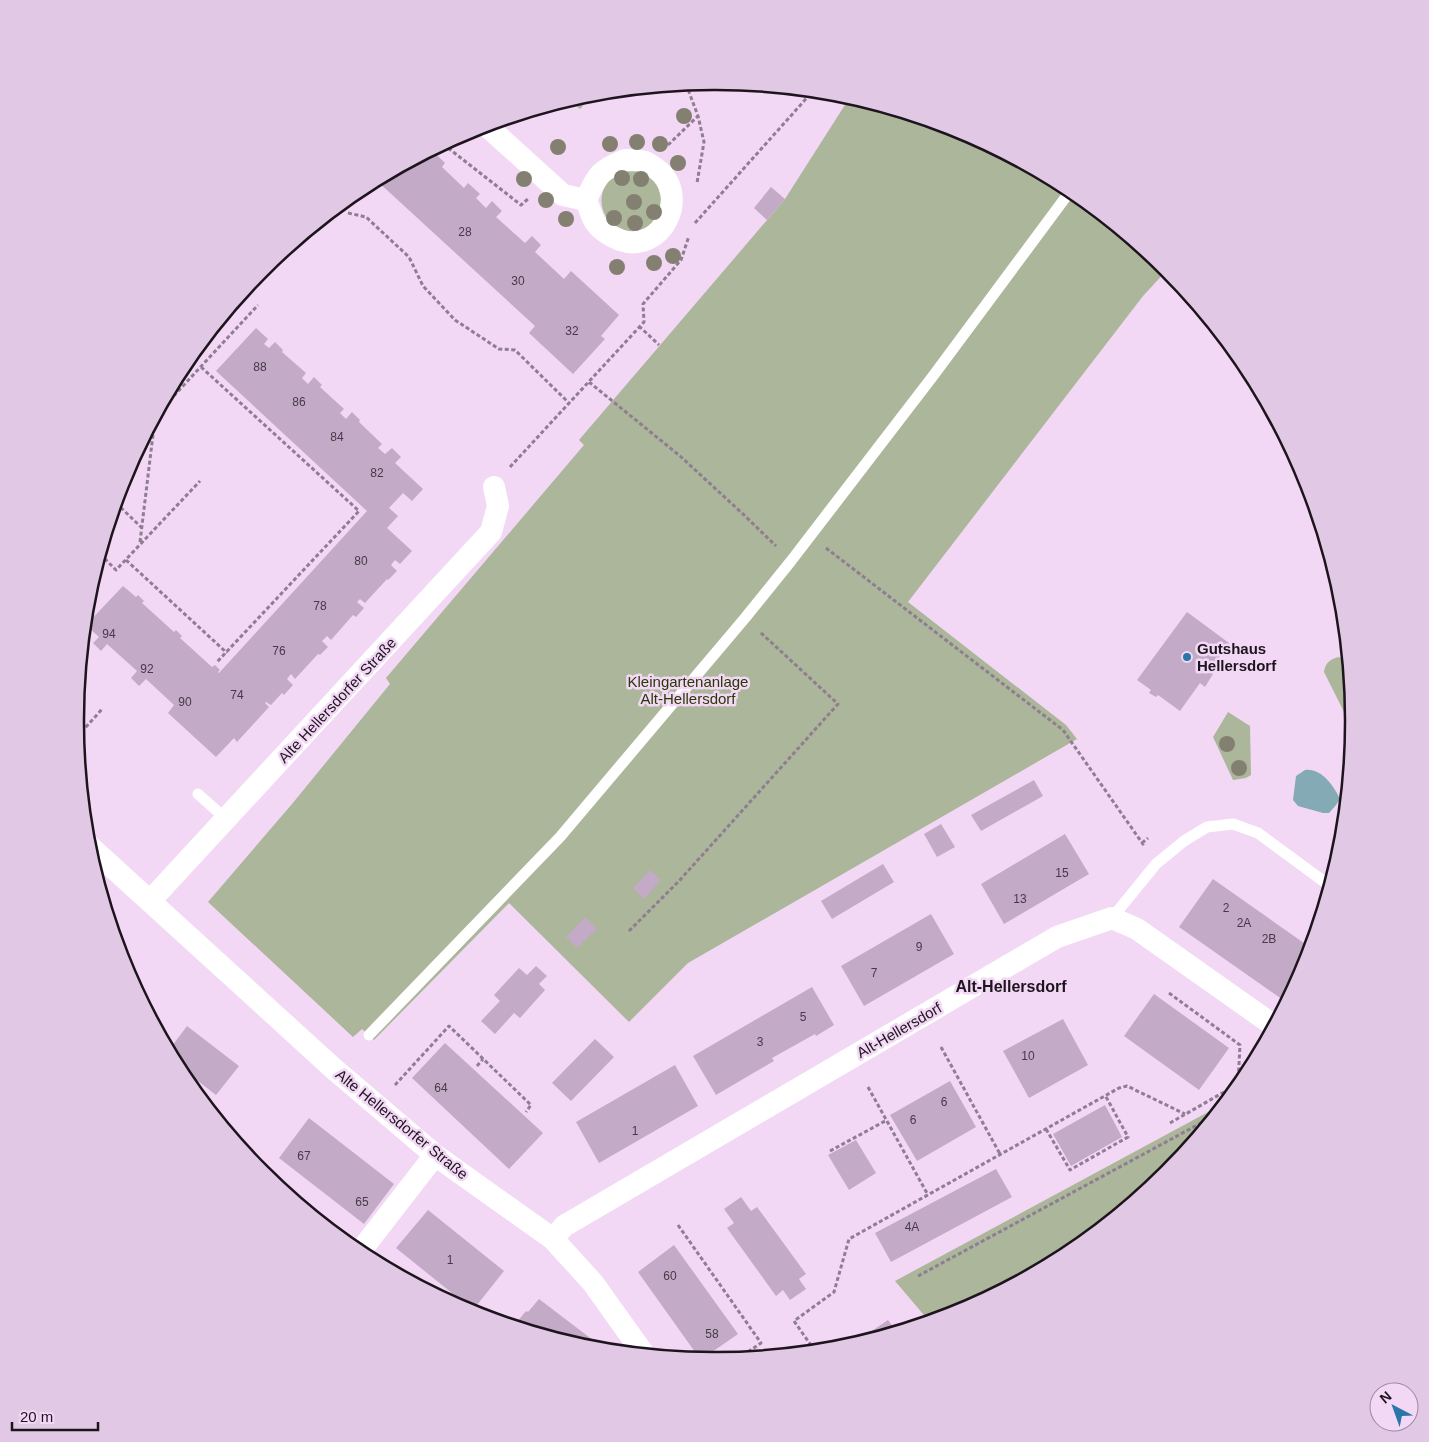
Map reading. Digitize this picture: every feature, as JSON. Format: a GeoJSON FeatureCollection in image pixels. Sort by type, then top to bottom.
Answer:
{"type":"FeatureCollection","features":[{"type":"Feature","properties":{"kind":"street"},"geometry":{"type":"LineString","coordinates":[[493,131],[563,195],[586,200]]}},
{"type":"Feature","properties":{"kind":"street"},"geometry":{"type":"LineString","coordinates":[[626,160],[649,164],[662,173],[672,190],[672,210],[663,228],[646,240],[627,242],[608,236],[596,222],[586,200],[594,182],[607,167],[626,160]]}},
{"type":"Feature","properties":{"kind":"street","name":"Alte Hellersdorfer Straße"},"geometry":{"type":"LineString","coordinates":[[150,901],[491,532],[498,506],[494,487]]}},
{"type":"Feature","properties":{"kind":"street","name":"Alte Hellersdorfer Straße"},"geometry":{"type":"LineString","coordinates":[[98,854],[334,1069],[435,1155],[553,1239],[593,1283],[638,1347]]}},
{"type":"Feature","properties":{"kind":"street"},"geometry":{"type":"LineString","coordinates":[[1112,918],[1137,929],[1269,1021]]}},
{"type":"Feature","properties":{"kind":"street","name":"Alt-Hellersdorf"},"geometry":{"type":"LineString","coordinates":[[553,1239],[564,1226],[1057,937],[1112,918]]}},
{"type":"Feature","properties":{"kind":"street"},"geometry":{"type":"LineString","coordinates":[[365,1246],[435,1155]]}},
{"type":"Feature","properties":{"kind":"lane"},"geometry":{"type":"LineString","coordinates":[[368,1035],[560,838],[745,618],[933,376],[1066,197]]}},
{"type":"Feature","properties":{"kind":"lane"},"geometry":{"type":"LineString","coordinates":[[198,794],[226,818]]}},
{"type":"Feature","properties":{"kind":"lane"},"geometry":{"type":"LineString","coordinates":[[1112,918],[1156,864],[1184,841],[1207,826],[1233,824],[1258,833],[1324,882]]}},
{"type":"Feature","properties":{"kind":"path"},"geometry":{"type":"LineString","coordinates":[[689,91],[698,116],[704,142],[697,189]]}},
{"type":"Feature","properties":{"kind":"path"},"geometry":{"type":"LineString","coordinates":[[694,216],[693,226],[807,97]]}},
{"type":"Feature","properties":{"kind":"path"},"geometry":{"type":"LineString","coordinates":[[649,164],[698,116]]}},
{"type":"Feature","properties":{"kind":"path"},"geometry":{"type":"LineString","coordinates":[[450,149],[521,206],[528,198]]}},
{"type":"Feature","properties":{"kind":"path"},"geometry":{"type":"LineString","coordinates":[[348,214],[366,217],[409,258],[422,286],[455,320],[499,349],[515,350],[569,403]]}},
{"type":"Feature","properties":{"kind":"path"},"geometry":{"type":"LineString","coordinates":[[494,487],[508,469],[644,322],[643,304],[681,260],[690,234]]}},
{"type":"Feature","properties":{"kind":"path"},"geometry":{"type":"LineString","coordinates":[[176,393],[258,305]]}},
{"type":"Feature","properties":{"kind":"path"},"geometry":{"type":"LineString","coordinates":[[639,326],[660,345]]}},
{"type":"Feature","properties":{"kind":"path"},"geometry":{"type":"LineString","coordinates":[[201,366],[359,511],[217,662]]}},
{"type":"Feature","properties":{"kind":"path"},"geometry":{"type":"LineString","coordinates":[[589,382],[680,456],[791,561]]}},
{"type":"Feature","properties":{"kind":"path"},"geometry":{"type":"LineString","coordinates":[[140,544],[153,434]]}},
{"type":"Feature","properties":{"kind":"path"},"geometry":{"type":"LineString","coordinates":[[105,559],[116,570],[200,481]]}},
{"type":"Feature","properties":{"kind":"path"},"geometry":{"type":"LineString","coordinates":[[121,508],[142,528]]}},
{"type":"Feature","properties":{"kind":"path"},"geometry":{"type":"LineString","coordinates":[[810,536],[1063,730],[1134,830]]}},
{"type":"Feature","properties":{"kind":"path"},"geometry":{"type":"LineString","coordinates":[[126,560],[227,653]]}},
{"type":"Feature","properties":{"kind":"path"},"geometry":{"type":"LineString","coordinates":[[629,931],[679,881],[838,704],[745,618]]}},
{"type":"Feature","properties":{"kind":"path"},"geometry":{"type":"LineString","coordinates":[[84,729],[103,708]]}},
{"type":"Feature","properties":{"kind":"path"},"geometry":{"type":"LineString","coordinates":[[1142,843],[1148,838]]}},
{"type":"Feature","properties":{"kind":"path"},"geometry":{"type":"LineString","coordinates":[[1169,993],[1240,1045],[1239,1072]]}},
{"type":"Feature","properties":{"kind":"path"},"geometry":{"type":"LineString","coordinates":[[395,1085],[449,1026],[531,1105],[526,1112]]}},
{"type":"Feature","properties":{"kind":"path"},"geometry":{"type":"LineString","coordinates":[[941,1046],[1000,1154]]}},
{"type":"Feature","properties":{"kind":"path"},"geometry":{"type":"LineString","coordinates":[[477,1066],[483,1058]]}},
{"type":"Feature","properties":{"kind":"path"},"geometry":{"type":"LineString","coordinates":[[868,1086],[928,1195]]}},
{"type":"Feature","properties":{"kind":"path"},"geometry":{"type":"LineString","coordinates":[[811,1344],[794,1321],[834,1292],[849,1239],[1119,1088],[1127,1086],[1185,1114]]}},
{"type":"Feature","properties":{"kind":"path"},"geometry":{"type":"LineString","coordinates":[[1170,1123],[1224,1092]]}},
{"type":"Feature","properties":{"kind":"path"},"geometry":{"type":"LineString","coordinates":[[1046,1129],[1070,1170],[1128,1137],[1105,1095]]}},
{"type":"Feature","properties":{"kind":"path"},"geometry":{"type":"LineString","coordinates":[[830,1151],[887,1120]]}},
{"type":"Feature","properties":{"kind":"path"},"geometry":{"type":"LineString","coordinates":[[918,1276],[1200,1124]]}},
{"type":"Feature","properties":{"kind":"path"},"geometry":{"type":"LineString","coordinates":[[678,1225],[761,1343],[750,1350]]}},
{"type":"Feature","properties":{"kind":"green space"},"geometry":{"type":"Polygon","coordinates":[[[585,104],[580,109],[576,106],[585,104]]]}},
{"type":"Feature","properties":{"kind":"green space","name":"Kleingartenanlage Alt-Hellersdorf"},"geometry":{"type":"Polygon","coordinates":[[[846,104],[917,124],[956,138],[1030,175],[1098,221],[1162,276],[1143,296],[908,602],[1066,725],[1077,739],[688,963],[629,1022],[509,903],[374,1040],[362,1029],[353,1037],[208,902],[292,804],[390,684],[386,678],[584,445],[579,440],[785,199],[846,104]]]}},
{"type":"Feature","properties":{"kind":"green space"},"geometry":{"type":"Polygon","coordinates":[[[640,170],[656,179],[664,206],[648,228],[629,232],[618,228],[604,214],[602,195],[611,177],[621,171],[640,170]]]}},
{"type":"Feature","properties":{"kind":"green space"},"geometry":{"type":"Polygon","coordinates":[[[1339,657],[1342,659],[1345,714],[1324,672],[1325,666],[1333,659],[1339,657]]]}},
{"type":"Feature","properties":{"kind":"green space"},"geometry":{"type":"Polygon","coordinates":[[[1228,712],[1250,726],[1251,775],[1246,778],[1233,780],[1213,737],[1228,712]]]}},
{"type":"Feature","properties":{"kind":"green space"},"geometry":{"type":"Polygon","coordinates":[[[1210,1111],[1161,1167],[1098,1221],[1030,1267],[993,1287],[956,1304],[924,1315],[895,1281],[1210,1111]]]}},
{"type":"Feature","properties":{"kind":"shaded area"},"geometry":{"type":"Polygon","coordinates":[[[1305,770],[1311,770],[1326,778],[1340,799],[1329,813],[1298,806],[1293,800],[1296,776],[1305,770]]]}},
{"type":"Feature","properties":{"kind":"building"},"geometry":{"type":"Polygon","coordinates":[[[437,155],[445,163],[442,167],[464,188],[468,183],[480,194],[476,198],[486,208],[492,201],[502,211],[496,217],[525,243],[532,236],[541,245],[535,252],[564,279],[571,271],[619,315],[601,336],[605,339],[573,374],[529,333],[535,326],[382,186],[437,155]]]}},
{"type":"Feature","properties":{"kind":"building"},"geometry":{"type":"Polygon","coordinates":[[[771,187],[785,199],[767,220],[754,208],[771,187]]]}},
{"type":"Feature","properties":{"kind":"building"},"geometry":{"type":"Polygon","coordinates":[[[256,328],[268,339],[264,344],[269,348],[275,342],[283,350],[282,352],[306,373],[302,378],[308,384],[314,377],[322,385],[320,387],[344,409],[340,413],[346,419],[352,412],[360,420],[359,422],[382,444],[378,448],[385,454],[392,448],[401,457],[395,463],[423,489],[412,501],[403,493],[389,508],[398,516],[387,528],[412,551],[400,564],[395,560],[391,565],[397,571],[365,603],[360,599],[357,602],[364,608],[356,617],[353,615],[331,640],[327,636],[322,641],[328,647],[320,655],[318,654],[295,679],[291,674],[287,679],[293,685],[284,695],[282,693],[271,705],[266,702],[269,707],[237,742],[234,738],[216,757],[168,713],[174,705],[146,679],[139,686],[131,678],[137,671],[107,644],[101,651],[93,643],[99,637],[91,629],[93,618],[123,586],[136,597],[138,595],[144,601],[142,603],[174,632],[176,630],[182,636],[180,638],[212,667],[215,665],[220,670],[219,673],[367,511],[216,371],[256,328]]]}},
{"type":"Feature","properties":{"kind":"building","name":"Gutshaus Hellersdorf"},"geometry":{"type":"Polygon","coordinates":[[[1187,612],[1229,643],[1209,671],[1213,674],[1205,687],[1200,683],[1180,711],[1158,695],[1156,697],[1149,693],[1151,690],[1137,680],[1187,612]]]}},
{"type":"Feature","properties":{"kind":"building"},"geometry":{"type":"Polygon","coordinates":[[[1034,780],[1043,796],[981,831],[971,815],[1034,780]]]}},
{"type":"Feature","properties":{"kind":"building"},"geometry":{"type":"Polygon","coordinates":[[[941,824],[955,847],[937,857],[924,834],[941,824]]]}},
{"type":"Feature","properties":{"kind":"building"},"geometry":{"type":"Polygon","coordinates":[[[1065,834],[1089,874],[1004,924],[981,884],[1065,834]]]}},
{"type":"Feature","properties":{"kind":"building"},"geometry":{"type":"Polygon","coordinates":[[[883,864],[894,882],[832,919],[821,901],[883,864]]]}},
{"type":"Feature","properties":{"kind":"building"},"geometry":{"type":"Polygon","coordinates":[[[650,870],[661,880],[644,899],[633,888],[650,870]]]}},
{"type":"Feature","properties":{"kind":"building"},"geometry":{"type":"Polygon","coordinates":[[[1213,879],[1304,943],[1281,998],[1179,927],[1213,879]]]}},
{"type":"Feature","properties":{"kind":"building"},"geometry":{"type":"Polygon","coordinates":[[[931,914],[954,954],[864,1006],[841,966],[931,914]]]}},
{"type":"Feature","properties":{"kind":"building"},"geometry":{"type":"Polygon","coordinates":[[[585,917],[597,929],[577,948],[566,937],[585,917]]]}},
{"type":"Feature","properties":{"kind":"building"},"geometry":{"type":"Polygon","coordinates":[[[536,966],[547,976],[539,984],[545,990],[520,1018],[514,1013],[495,1034],[481,1021],[500,1001],[494,995],[519,968],[527,975],[536,966]]]}},
{"type":"Feature","properties":{"kind":"building"},"geometry":{"type":"Polygon","coordinates":[[[812,987],[834,1025],[772,1058],[774,1061],[716,1095],[693,1056],[812,987]]]}},
{"type":"Feature","properties":{"kind":"building"},"geometry":{"type":"Polygon","coordinates":[[[1154,994],[1229,1048],[1199,1090],[1124,1036],[1154,994]]]}},
{"type":"Feature","properties":{"kind":"building"},"geometry":{"type":"Polygon","coordinates":[[[1063,1019],[1088,1065],[1029,1098],[1003,1051],[1063,1019]]]}},
{"type":"Feature","properties":{"kind":"building"},"geometry":{"type":"Polygon","coordinates":[[[187,1026],[239,1066],[216,1095],[196,1080],[173,1044],[187,1026]]]}},
{"type":"Feature","properties":{"kind":"building"},"geometry":{"type":"Polygon","coordinates":[[[595,1039],[614,1057],[571,1101],[552,1083],[595,1039]]]}},
{"type":"Feature","properties":{"kind":"building"},"geometry":{"type":"Polygon","coordinates":[[[445,1043],[543,1133],[509,1169],[412,1078],[445,1043]]]}},
{"type":"Feature","properties":{"kind":"building"},"geometry":{"type":"Polygon","coordinates":[[[675,1065],[698,1106],[599,1163],[576,1122],[675,1065]]]}},
{"type":"Feature","properties":{"kind":"building"},"geometry":{"type":"Polygon","coordinates":[[[950,1081],[976,1127],[917,1161],[890,1115],[950,1081]]]}},
{"type":"Feature","properties":{"kind":"building"},"geometry":{"type":"Polygon","coordinates":[[[1105,1105],[1122,1137],[1071,1166],[1053,1134],[1105,1105]]]}},
{"type":"Feature","properties":{"kind":"building"},"geometry":{"type":"Polygon","coordinates":[[[309,1118],[394,1184],[364,1224],[279,1158],[309,1118]]]}},
{"type":"Feature","properties":{"kind":"building"},"geometry":{"type":"Polygon","coordinates":[[[856,1140],[876,1173],[849,1190],[828,1155],[856,1140]]]}},
{"type":"Feature","properties":{"kind":"building"},"geometry":{"type":"Polygon","coordinates":[[[996,1169],[1012,1197],[891,1262],[875,1233],[996,1169]]]}},
{"type":"Feature","properties":{"kind":"building"},"geometry":{"type":"Polygon","coordinates":[[[741,1197],[751,1211],[757,1207],[806,1274],[799,1279],[806,1289],[790,1300],[783,1290],[776,1296],[727,1228],[734,1223],[724,1209],[741,1197]]]}},
{"type":"Feature","properties":{"kind":"building"},"geometry":{"type":"Polygon","coordinates":[[[428,1210],[504,1271],[477,1305],[456,1296],[396,1248],[428,1210]]]}},
{"type":"Feature","properties":{"kind":"building"},"geometry":{"type":"Polygon","coordinates":[[[674,1245],[738,1334],[712,1352],[694,1351],[638,1272],[674,1245]]]}},
{"type":"Feature","properties":{"kind":"building"},"geometry":{"type":"Polygon","coordinates":[[[539,1299],[593,1340],[519,1320],[526,1311],[528,1312],[539,1299]]]}},
{"type":"Feature","properties":{"kind":"building"},"geometry":{"type":"Polygon","coordinates":[[[888,1320],[892,1326],[878,1330],[870,1332],[888,1320]]]}},
{"type":"Feature","properties":{"kind":"place","name":"Gutshaus Hellersdorf"},"geometry":{"type":"Point","coordinates":[1187,657]}},
{"type":"Feature","properties":{"kind":"district","name":"Alt-Hellersdorf"},"geometry":{"type":"Point","coordinates":[1011,986]}}]}
